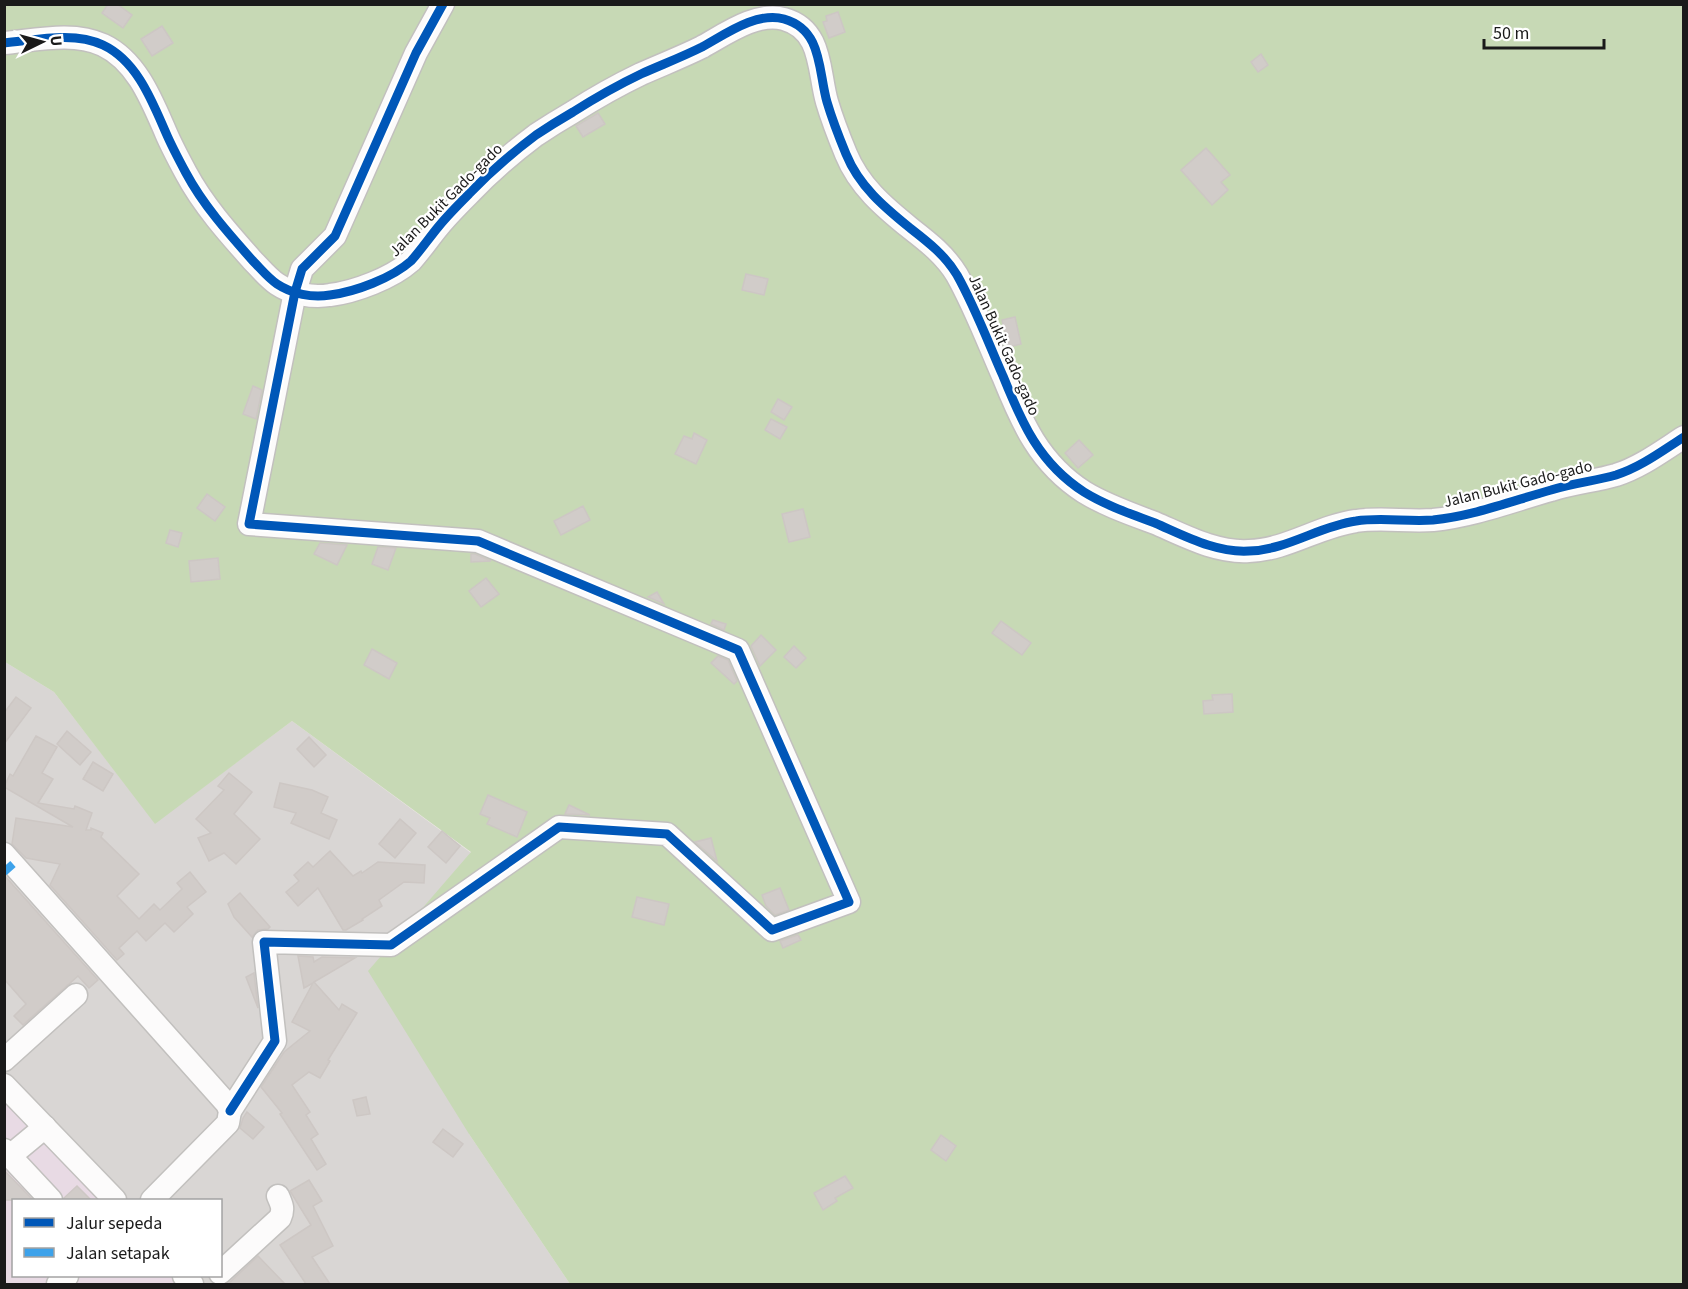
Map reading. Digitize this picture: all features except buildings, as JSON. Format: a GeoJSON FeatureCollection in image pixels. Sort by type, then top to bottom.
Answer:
{"type":"FeatureCollection","features":[{"type":"Feature","properties":{"kind":"street"},"geometry":{"type":"LineString","coordinates":[[153,1199],[228,1123],[231,1111],[275,1041],[264,942],[391,945],[559,827],[667,834],[772,930],[849,902],[738,650],[478,541],[249,524],[295,292],[302,269],[335,236],[416,53],[443,4]]}},
{"type":"Feature","properties":{"kind":"street","name":"Jalan Bukit Gado-gado"},"geometry":{"type":"LineString","coordinates":[[295,292],[314,297],[334,295],[354,290],[396,272],[409,262],[439,226],[496,166],[542,131],[611,90],[739,27],[763,18],[782,17],[800,27],[815,46],[824,94],[851,167],[867,190],[947,259],[980,320],[1021,420],[1039,451],[1072,483],[1088,495],[1103,502],[1223,550],[1247,552],[1270,549],[1333,525],[1357,520],[1426,521],[1451,517],[1496,507],[1578,482],[1614,476],[1648,461],[1683,437]]}},
{"type":"Feature","properties":{"kind":"street"},"geometry":{"type":"LineString","coordinates":[[4,43],[61,38],[83,39],[104,45],[119,56],[136,74],[151,96],[190,181],[207,204],[275,283],[295,292]]}},
{"type":"Feature","properties":{"kind":"street"},"geometry":{"type":"LineString","coordinates":[[7,863],[231,1111]]}},
{"type":"Feature","properties":{"kind":"street"},"geometry":{"type":"LineString","coordinates":[[4,1060],[76,995]]}},
{"type":"Feature","properties":{"kind":"street"},"geometry":{"type":"LineString","coordinates":[[4,1085],[114,1199]]}},
{"type":"Feature","properties":{"kind":"street"},"geometry":{"type":"LineString","coordinates":[[45,1127],[7,1153],[50,1199]]}},
{"type":"Feature","properties":{"kind":"street"},"geometry":{"type":"LineString","coordinates":[[222,1271],[280,1218],[283,1211],[278,1196]]}},
{"type":"Feature","properties":{"kind":"shaded area"},"geometry":{"type":"Polygon","coordinates":[[[5,662],[54,692],[155,823],[292,721],[471,853],[469,1134],[570,1284],[195,1284],[187,1277],[222,1277],[222,1199],[113,1199],[5,1081],[5,662]]]}},
{"type":"Feature","properties":{"kind":"shaded area"},"geometry":{"type":"Polygon","coordinates":[[[4,1081],[113,1199],[12,1199],[12,1277],[187,1277],[195,1284],[5,1284],[4,1081]]]}},
{"type":"Feature","properties":{"kind":"green space"},"geometry":{"type":"Polygon","coordinates":[[[4,5],[1683,5],[1683,1284],[570,1284],[469,1134],[368,971],[471,852],[292,721],[155,824],[54,692],[5,662],[4,5]]]}},
{"type":"Feature","properties":{"kind":"marked path"},"geometry":{"type":"LineString","coordinates":[[4,872],[13,864]]}},
{"type":"Feature","properties":{"kind":"cycle path"},"geometry":{"type":"LineString","coordinates":[[230,1111],[275,1041],[264,942],[391,945],[559,827],[667,834],[772,930],[849,902],[738,650],[478,541],[249,524],[295,292],[302,269],[335,236],[416,53],[443,4]]}},
{"type":"Feature","properties":{"kind":"cycle path"},"geometry":{"type":"LineString","coordinates":[[4,43],[67,37],[80,38],[103,45],[115,52],[134,71],[142,83],[193,185],[208,208],[235,240],[277,284],[296,293],[323,296],[362,287],[403,267],[415,257],[454,210],[501,163],[536,135],[590,102],[632,78],[694,51],[752,21],[774,17],[797,24],[806,32],[817,53],[827,102],[851,166],[882,204],[942,255],[957,275],[976,312],[1017,410],[1044,455],[1068,481],[1092,497],[1189,538],[1225,549],[1263,550],[1356,521],[1433,520],[1478,512],[1559,488],[1625,472],[1684,437]]}}]}
